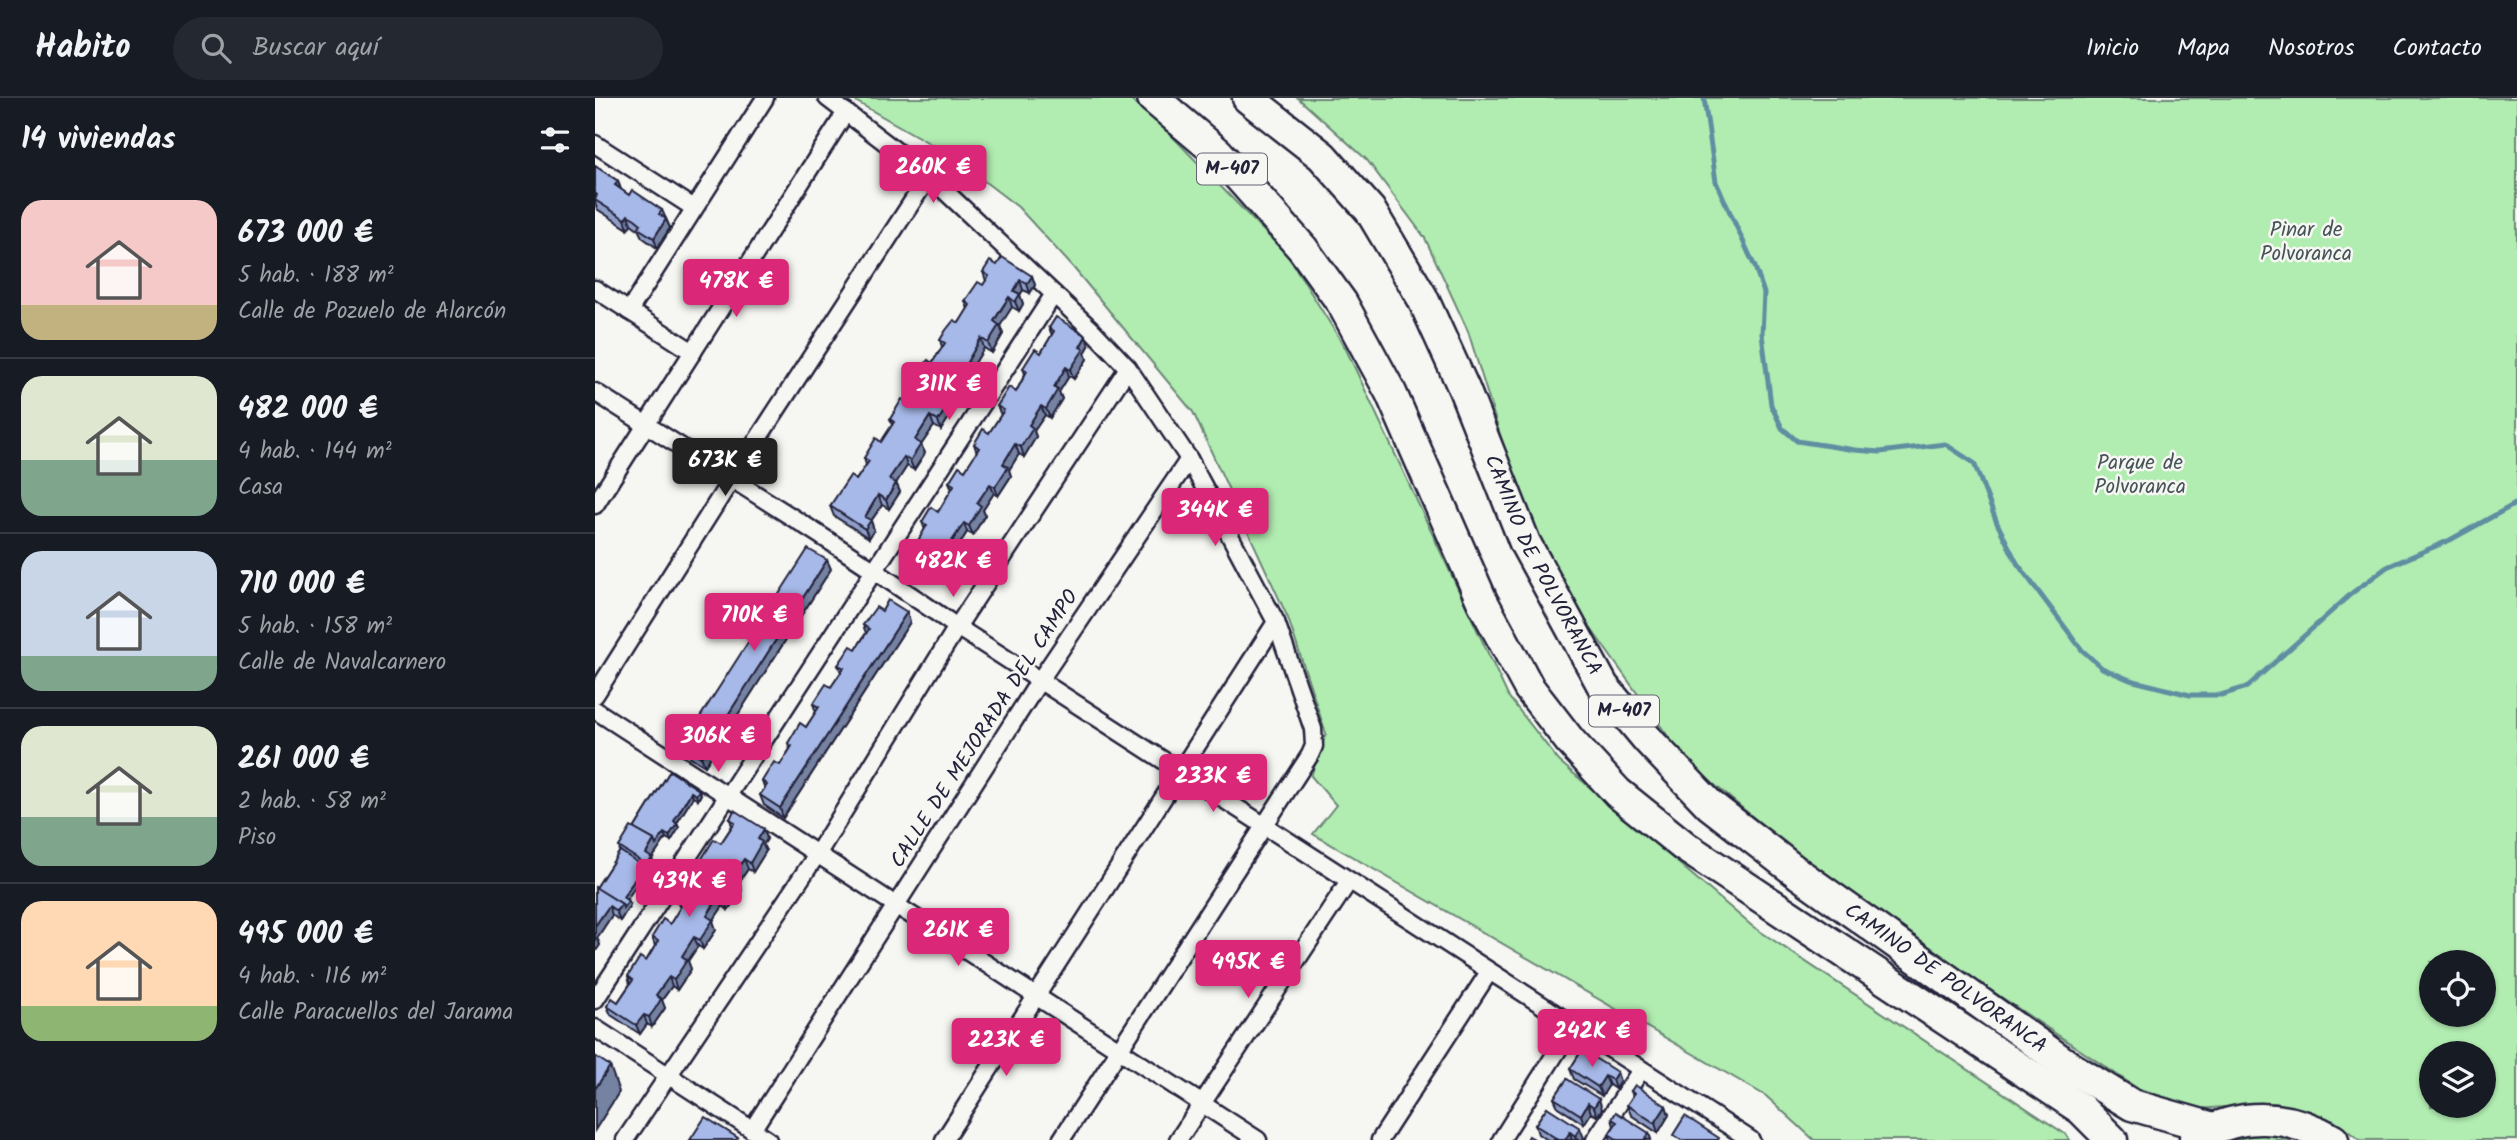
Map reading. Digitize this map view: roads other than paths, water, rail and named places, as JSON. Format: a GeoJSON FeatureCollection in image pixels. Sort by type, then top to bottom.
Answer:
{"type":"FeatureCollection","features":[{"type":"Feature","properties":{"kind":"highway","name":"CAMINO DE POLVORANCA"},"geometry":{"type":"LineString","coordinates":[[1153,98],[1218,153],[1303,249],[1342,303],[1391,393],[1482,601],[1529,688],[1570,741],[1602,776],[1618,793],[1685,846],[2081,1109],[2112,1140]]}},
{"type":"Feature","properties":{"kind":"highway","name":"CAMINO DE POLVORANCA"},"geometry":{"type":"LineString","coordinates":[[1248,98],[1322,156],[1370,210],[1422,297],[1464,390],[1525,543],[1603,686],[1648,740],[1710,805],[1799,874],[2070,1066],[2132,1105],[2203,1134]]}},
{"type":"Feature","properties":{"kind":"highway","name":"M-407"},"geometry":{"type":"LineString","coordinates":[[1273,98],[1286,107],[1322,156]]}},
{"type":"Feature","properties":{"kind":"highway","name":"M-407"},"geometry":{"type":"LineString","coordinates":[[2203,1134],[2246,1119],[2280,1119],[2313,1128],[2333,1140]]}},
{"type":"Feature","properties":{"kind":"street"},"geometry":{"type":"LineString","coordinates":[[629,311],[765,98]]}},
{"type":"Feature","properties":{"kind":"street"},"geometry":{"type":"LineString","coordinates":[[827,98],[929,176],[1092,330],[1128,368],[1189,459],[1276,622],[1313,729],[1314,746],[1265,826],[1061,1140]]}},
{"type":"Feature","properties":{"kind":"street"},"geometry":{"type":"LineString","coordinates":[[595,505],[846,112]]}},
{"type":"Feature","properties":{"kind":"street"},"geometry":{"type":"LineString","coordinates":[[595,144],[694,208]]}},
{"type":"Feature","properties":{"kind":"street"},"geometry":{"type":"LineString","coordinates":[[595,695],[929,176]]}},
{"type":"Feature","properties":{"kind":"street"},"geometry":{"type":"LineString","coordinates":[[595,289],[693,352]]}},
{"type":"Feature","properties":{"kind":"street"},"geometry":{"type":"LineString","coordinates":[[595,1000],[1054,294]]}},
{"type":"Feature","properties":{"kind":"street"},"geometry":{"type":"LineString","coordinates":[[625,1140],[818,853],[957,626],[1128,368]]}},
{"type":"Feature","properties":{"kind":"street"},"geometry":{"type":"LineString","coordinates":[[595,392],[876,569],[957,626],[1745,1138]]}},
{"type":"Feature","properties":{"kind":"street","name":"CALLE DE MEJORADA DEL CAMPO"},"geometry":{"type":"LineString","coordinates":[[752,1130],[1040,680],[1189,459]]}},
{"type":"Feature","properties":{"kind":"street"},"geometry":{"type":"LineString","coordinates":[[944,1140],[1276,622]]}},
{"type":"Feature","properties":{"kind":"street"},"geometry":{"type":"LineString","coordinates":[[595,710],[1258,1140]]}},
{"type":"Feature","properties":{"kind":"street"},"geometry":{"type":"LineString","coordinates":[[1178,1140],[1349,880]]}},
{"type":"Feature","properties":{"kind":"street"},"geometry":{"type":"LineString","coordinates":[[1380,1140],[1489,972]]}},
{"type":"Feature","properties":{"kind":"street"},"geometry":{"type":"LineString","coordinates":[[1501,1140],[1573,1026]]}},
{"type":"Feature","properties":{"kind":"street"},"geometry":{"type":"LineString","coordinates":[[595,1028],[768,1140]]}},
{"type":"Feature","properties":{"kind":"street"},"geometry":{"type":"LineString","coordinates":[[1595,1140],[1641,1070]]}},
{"type":"Feature","properties":{"kind":"waterway"},"geometry":{"type":"LineString","coordinates":[[1704,98],[1716,182],[1764,293],[1762,334],[1771,405],[1782,428],[1797,441],[1855,450],[1880,452],[1945,444],[1974,463],[1997,523],[2017,563],[2082,650],[2102,668],[2130,680],[2190,695],[2221,695],[2247,687],[2352,593],[2387,567],[2450,540],[2517,503]]}},
{"type":"Feature","properties":{"kind":"park label","name":"Pinar de Polvoranca"},"geometry":{"type":"Point","coordinates":[2306,242]}},
{"type":"Feature","properties":{"kind":"park label","name":"Parque de Polvoranca"},"geometry":{"type":"Point","coordinates":[2140,475]}}]}
